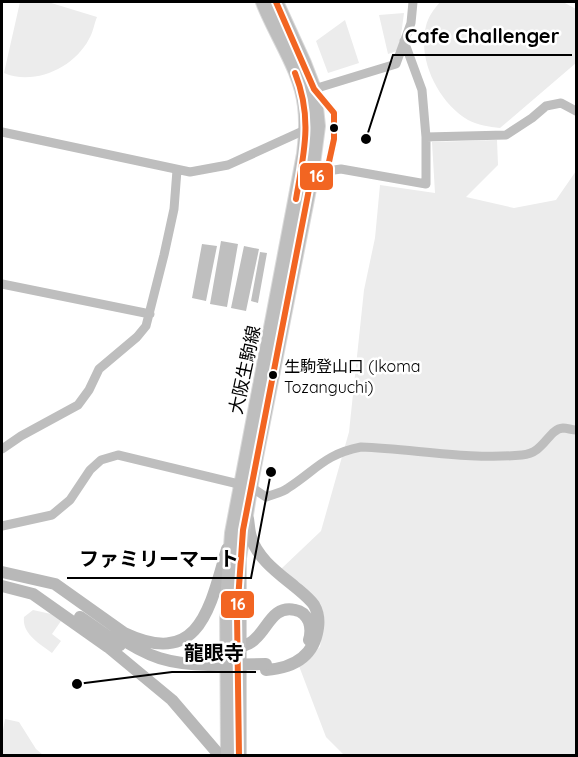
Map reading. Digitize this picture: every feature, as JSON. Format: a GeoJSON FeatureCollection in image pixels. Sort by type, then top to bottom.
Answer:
{"type":"FeatureCollection","features":[{"type":"Feature","properties":{"kind":"main road","name":"大阪生駒線"},"geometry":{"type":"LineString","coordinates":[[239,756],[239,558],[246,508],[246,486],[307,129],[305,104],[294,69],[263,2]]}},
{"type":"Feature","properties":{"kind":"main road","name":"大阪生駒線"},"geometry":{"type":"LineString","coordinates":[[228,756],[226,602],[232,533],[246,486],[311,179],[318,126],[314,89],[276,2]]}},
{"type":"Feature","properties":{"kind":"street"},"geometry":{"type":"LineString","coordinates":[[327,171],[334,139],[334,113],[314,89],[396,64],[411,23],[413,2]]}},
{"type":"Feature","properties":{"kind":"street"},"geometry":{"type":"LineString","coordinates":[[311,179],[327,171],[341,169],[426,184],[426,137],[422,90],[404,41]]}},
{"type":"Feature","properties":{"kind":"street"},"geometry":{"type":"LineString","coordinates":[[426,137],[506,135],[546,106],[561,102],[576,111]]}},
{"type":"Feature","properties":{"kind":"street"},"geometry":{"type":"LineString","coordinates":[[2,132],[190,172],[228,165],[307,129]]}},
{"type":"Feature","properties":{"kind":"street"},"geometry":{"type":"LineString","coordinates":[[2,449],[78,405],[89,390],[99,369],[137,337],[146,326],[174,209],[177,170]]}},
{"type":"Feature","properties":{"kind":"street"},"geometry":{"type":"LineString","coordinates":[[2,284],[150,314]]}},
{"type":"Feature","properties":{"kind":"street"},"geometry":{"type":"LineString","coordinates":[[2,526],[52,515],[70,500],[90,470],[101,460],[118,455],[246,486],[266,497],[286,490],[335,454],[361,447],[462,454],[520,455],[537,451],[554,431],[562,428],[576,430]]}},
{"type":"Feature","properties":{"kind":"street"},"geometry":{"type":"LineString","coordinates":[[2,586],[33,594],[48,595],[152,663],[180,669],[266,667],[283,669],[297,663],[310,653],[317,637],[319,621],[315,606],[258,551],[251,537],[246,508]]}},
{"type":"Feature","properties":{"kind":"street"},"geometry":{"type":"LineString","coordinates":[[2,572],[55,584],[124,633],[136,639],[163,645],[171,644],[185,639],[202,622],[209,607],[232,533]]}},
{"type":"Feature","properties":{"kind":"street"},"geometry":{"type":"LineString","coordinates":[[36,580],[132,647],[149,656],[209,668]]}},
{"type":"Feature","properties":{"kind":"street"},"geometry":{"type":"LineString","coordinates":[[33,594],[108,647],[172,700],[220,756]]}},
{"type":"Feature","properties":{"kind":"street"},"geometry":{"type":"LineString","coordinates":[[238,648],[257,638],[274,615],[281,610],[297,610],[304,614],[311,629],[307,644],[298,655],[288,661],[266,667]]}},
{"type":"Feature","properties":{"kind":"shaded area"},"geometry":{"type":"Polygon","coordinates":[[[20,2],[48,2],[97,17],[90,37],[74,58],[52,72],[40,76],[16,76],[4,73],[20,2]]]}},
{"type":"Feature","properties":{"kind":"shaded area"},"geometry":{"type":"Polygon","coordinates":[[[440,2],[563,2],[576,9],[576,63],[500,128],[472,122],[448,103],[440,92],[428,66],[424,39],[426,26],[440,2]]]}},
{"type":"Feature","properties":{"kind":"shaded area"},"geometry":{"type":"Polygon","coordinates":[[[404,13],[399,50],[388,54],[379,15],[404,13]]]}},
{"type":"Feature","properties":{"kind":"shaded area"},"geometry":{"type":"Polygon","coordinates":[[[345,20],[359,63],[328,73],[316,41],[345,20]]]}},
{"type":"Feature","properties":{"kind":"shaded area"},"geometry":{"type":"Polygon","coordinates":[[[497,140],[498,165],[466,197],[514,208],[556,200],[576,171],[576,755],[344,755],[326,737],[299,666],[320,647],[324,622],[281,569],[321,531],[349,432],[364,290],[375,238],[380,185],[435,193],[432,142],[497,140]]]}},
{"type":"Feature","properties":{"kind":"shaded area"},"geometry":{"type":"Polygon","coordinates":[[[221,241],[238,244],[227,307],[210,304],[221,241]]]}},
{"type":"Feature","properties":{"kind":"shaded area"},"geometry":{"type":"Polygon","coordinates":[[[202,244],[217,246],[206,301],[192,298],[202,244]]]}},
{"type":"Feature","properties":{"kind":"shaded area"},"geometry":{"type":"Polygon","coordinates":[[[244,246],[259,249],[246,311],[231,308],[244,246]]]}},
{"type":"Feature","properties":{"kind":"shaded area"},"geometry":{"type":"Polygon","coordinates":[[[260,252],[267,253],[258,303],[251,301],[260,252]]]}},
{"type":"Feature","properties":{"kind":"shaded area"},"geometry":{"type":"Polygon","coordinates":[[[33,610],[51,614],[61,621],[52,634],[61,641],[52,653],[32,638],[26,628],[24,617],[33,610]]]}},
{"type":"Feature","properties":{"kind":"shaded area"},"geometry":{"type":"Polygon","coordinates":[[[5,719],[19,722],[36,749],[43,755],[2,755],[5,719]]]}},
{"type":"Feature","properties":{"kind":"transit line","name":"16"},"geometry":{"type":"LineString","coordinates":[[239,756],[237,614],[243,530],[311,179],[327,171],[334,139],[334,113],[314,89],[276,2]]}},
{"type":"Feature","properties":{"kind":"transit line","name":"16"},"geometry":{"type":"LineString","coordinates":[[295,73],[301,89],[305,121],[304,151],[296,199]]}},
{"type":"Feature","properties":{"kind":"place","name":"Cafe Challenger"},"geometry":{"type":"Point","coordinates":[366,139]}},
{"type":"Feature","properties":{"kind":"place","name":"生駒登山口 (Ikoma Tozanguchi)"},"geometry":{"type":"Point","coordinates":[273,375]}},
{"type":"Feature","properties":{"kind":"place","name":"ファミリーマート"},"geometry":{"type":"Point","coordinates":[271,472]}},
{"type":"Feature","properties":{"kind":"place","name":"龍眼寺"},"geometry":{"type":"Point","coordinates":[77,684]}}]}
